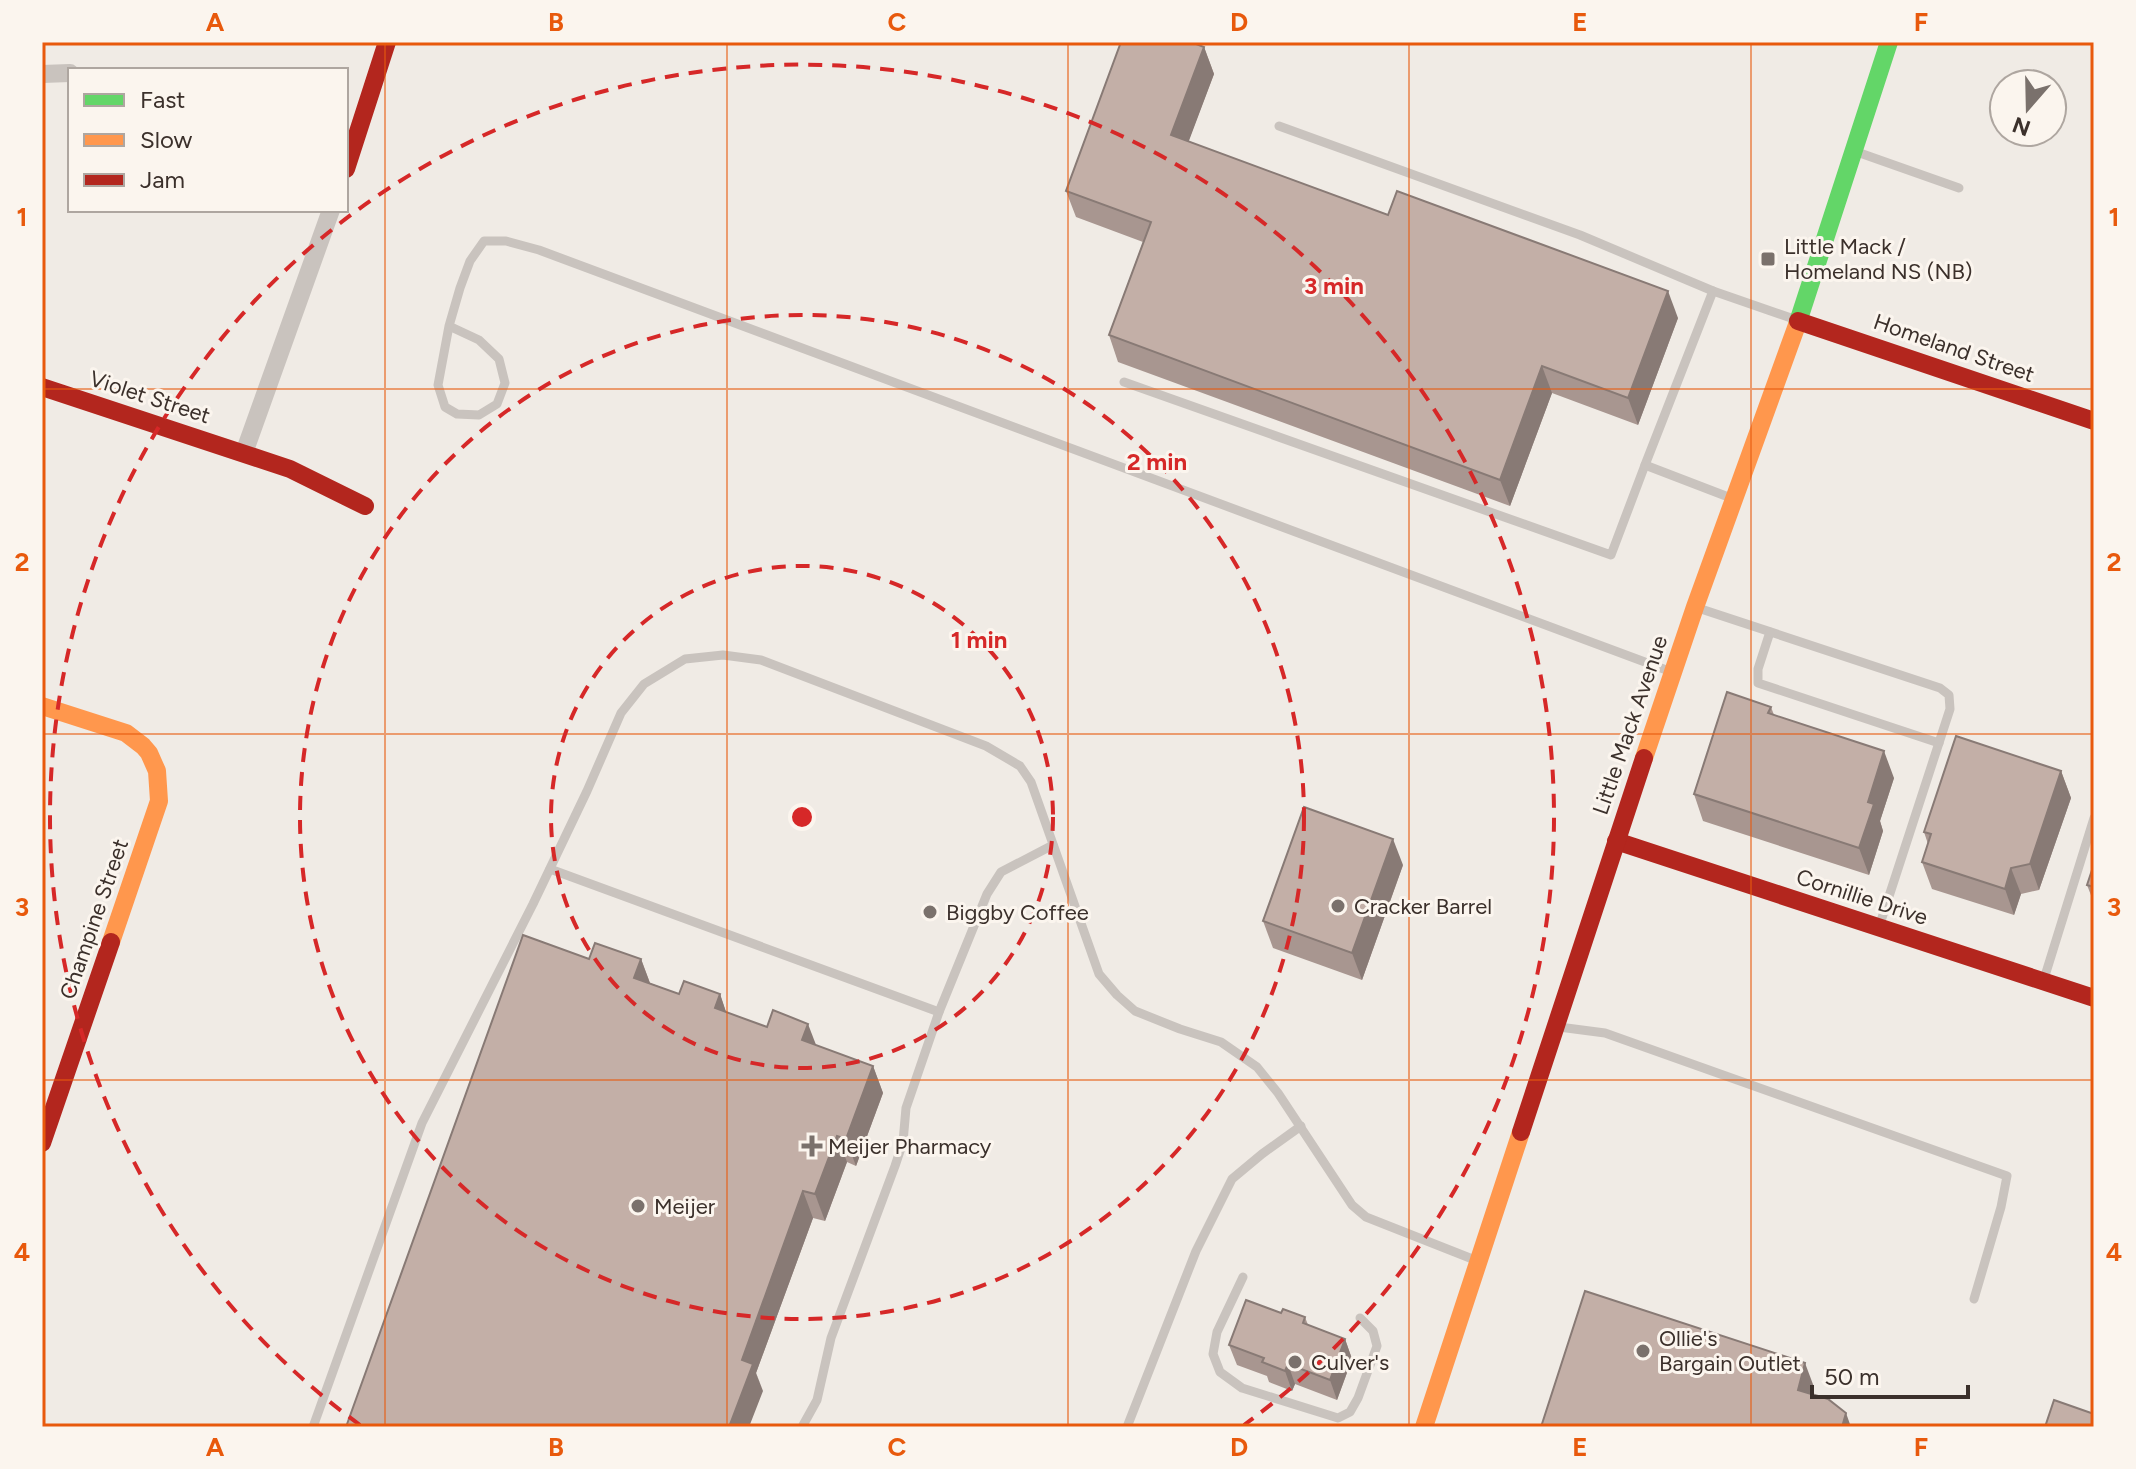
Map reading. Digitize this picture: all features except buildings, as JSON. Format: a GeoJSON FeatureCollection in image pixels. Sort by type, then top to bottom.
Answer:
{"type":"FeatureCollection","features":[{"type":"Feature","properties":{"kind":"street"},"geometry":{"type":"LineString","coordinates":[[348,159],[387,42]]}},
{"type":"Feature","properties":{"kind":"street","name":"Little Mack Avenue"},"geometry":{"type":"LineString","coordinates":[[1424,1427],[1672,673],[1798,321],[1889,42]]}},
{"type":"Feature","properties":{"kind":"street"},"geometry":{"type":"LineString","coordinates":[[42,74],[68,73]]}},
{"type":"Feature","properties":{"kind":"street"},"geometry":{"type":"LineString","coordinates":[[244,453],[330,212]]}},
{"type":"Feature","properties":{"kind":"street","name":"Homeland Street"},"geometry":{"type":"LineString","coordinates":[[1798,321],[2094,421]]}},
{"type":"Feature","properties":{"kind":"street","name":"Violet Street"},"geometry":{"type":"LineString","coordinates":[[42,387],[290,469],[365,506]]}},
{"type":"Feature","properties":{"kind":"street","name":"Champine Street"},"geometry":{"type":"LineString","coordinates":[[42,706],[137,739],[151,755],[158,770],[159,801],[42,1143]]}},
{"type":"Feature","properties":{"kind":"street","name":"Cornillie Drive"},"geometry":{"type":"LineString","coordinates":[[1616,841],[2094,998]]}},
{"type":"Feature","properties":{"kind":"lane"},"geometry":{"type":"LineString","coordinates":[[1279,126],[1580,235],[1713,291],[1798,321]]}},
{"type":"Feature","properties":{"kind":"lane"},"geometry":{"type":"LineString","coordinates":[[1853,151],[1959,188]]}},
{"type":"Feature","properties":{"kind":"lane"},"geometry":{"type":"LineString","coordinates":[[449,326],[479,340],[499,359],[505,383],[497,404],[479,415],[457,414],[445,407],[438,385],[449,326],[460,288],[470,261],[484,241],[506,241],[539,250],[1672,673]]}},
{"type":"Feature","properties":{"kind":"lane"},"geometry":{"type":"LineString","coordinates":[[1124,382],[1611,555],[1713,291]]}},
{"type":"Feature","properties":{"kind":"lane"},"geometry":{"type":"LineString","coordinates":[[1645,465],[1734,499]]}},
{"type":"Feature","properties":{"kind":"lane"},"geometry":{"type":"LineString","coordinates":[[1695,607],[1940,688],[1949,695],[1950,709],[1879,927]]}},
{"type":"Feature","properties":{"kind":"lane"},"geometry":{"type":"LineString","coordinates":[[1770,632],[1758,669],[1758,683],[1939,743]]}},
{"type":"Feature","properties":{"kind":"lane"},"geometry":{"type":"LineString","coordinates":[[313,1427],[422,1123],[550,869],[621,713],[644,684],[685,659],[723,655],[761,660],[986,746],[1020,766],[1031,782],[1099,974],[1117,995],[1135,1011],[1221,1042],[1257,1067],[1301,1126],[1352,1205],[1366,1217],[1478,1261]]}},
{"type":"Feature","properties":{"kind":"lane"},"geometry":{"type":"LineString","coordinates":[[2044,981],[2094,818]]}},
{"type":"Feature","properties":{"kind":"lane"},"geometry":{"type":"LineString","coordinates":[[802,1427],[817,1400],[831,1338],[903,1142],[906,1108],[939,1012],[987,894],[1001,872],[1053,845]]}},
{"type":"Feature","properties":{"kind":"lane"},"geometry":{"type":"LineString","coordinates":[[550,869],[939,1012]]}},
{"type":"Feature","properties":{"kind":"lane"},"geometry":{"type":"LineString","coordinates":[[1556,1027],[1605,1033],[2007,1176],[1974,1299]]}},
{"type":"Feature","properties":{"kind":"lane"},"geometry":{"type":"LineString","coordinates":[[1127,1427],[1196,1251],[1232,1179],[1301,1126]]}},
{"type":"Feature","properties":{"kind":"lane"},"geometry":{"type":"LineString","coordinates":[[1243,1277],[1217,1332],[1213,1354],[1220,1372],[1242,1388],[1338,1418],[1350,1412],[1377,1346],[1373,1331],[1360,1318]]}},
{"type":"Feature","properties":{"kind":"traffic: fast"},"geometry":{"type":"LineString","coordinates":[[1797,325],[1889,42]]}},
{"type":"Feature","properties":{"kind":"traffic: slow"},"geometry":{"type":"LineString","coordinates":[[1644,758],[1797,325]]}},
{"type":"Feature","properties":{"kind":"traffic: slow"},"geometry":{"type":"LineString","coordinates":[[42,706],[126,733],[149,753],[157,771],[159,801],[111,942]]}},
{"type":"Feature","properties":{"kind":"traffic: slow"},"geometry":{"type":"LineString","coordinates":[[1424,1427],[1521,1132]]}},
{"type":"Feature","properties":{"kind":"traffic: jam"},"geometry":{"type":"LineString","coordinates":[[348,163],[387,42]]}},
{"type":"Feature","properties":{"kind":"traffic: jam"},"geometry":{"type":"LineString","coordinates":[[1798,321],[2094,421]]}},
{"type":"Feature","properties":{"kind":"traffic: jam"},"geometry":{"type":"LineString","coordinates":[[42,387],[290,469],[365,506]]}},
{"type":"Feature","properties":{"kind":"traffic: jam"},"geometry":{"type":"LineString","coordinates":[[1521,1132],[1644,758]]}},
{"type":"Feature","properties":{"kind":"traffic: jam"},"geometry":{"type":"LineString","coordinates":[[1616,841],[2094,998]]}},
{"type":"Feature","properties":{"kind":"traffic: jam"},"geometry":{"type":"LineString","coordinates":[[42,1143],[111,942]]}},
{"type":"Feature","properties":{"kind":"place","name":"Little Mack / Homeland NS (NB)"},"geometry":{"type":"Point","coordinates":[1768,259]}},
{"type":"Feature","properties":{"kind":"place","name":"Cracker Barrel"},"geometry":{"type":"Point","coordinates":[1338,906]}},
{"type":"Feature","properties":{"kind":"place","name":"Biggby Coffee"},"geometry":{"type":"Point","coordinates":[930,912]}},
{"type":"Feature","properties":{"kind":"place","name":"Meijer Pharmacy"},"geometry":{"type":"Point","coordinates":[812,1146]}},
{"type":"Feature","properties":{"kind":"place","name":"Meijer"},"geometry":{"type":"Point","coordinates":[638,1206]}},
{"type":"Feature","properties":{"kind":"place","name":"Ollie's Bargain Outlet"},"geometry":{"type":"Point","coordinates":[1643,1351]}},
{"type":"Feature","properties":{"kind":"place","name":"Culver's"},"geometry":{"type":"Point","coordinates":[1295,1362]}}]}
